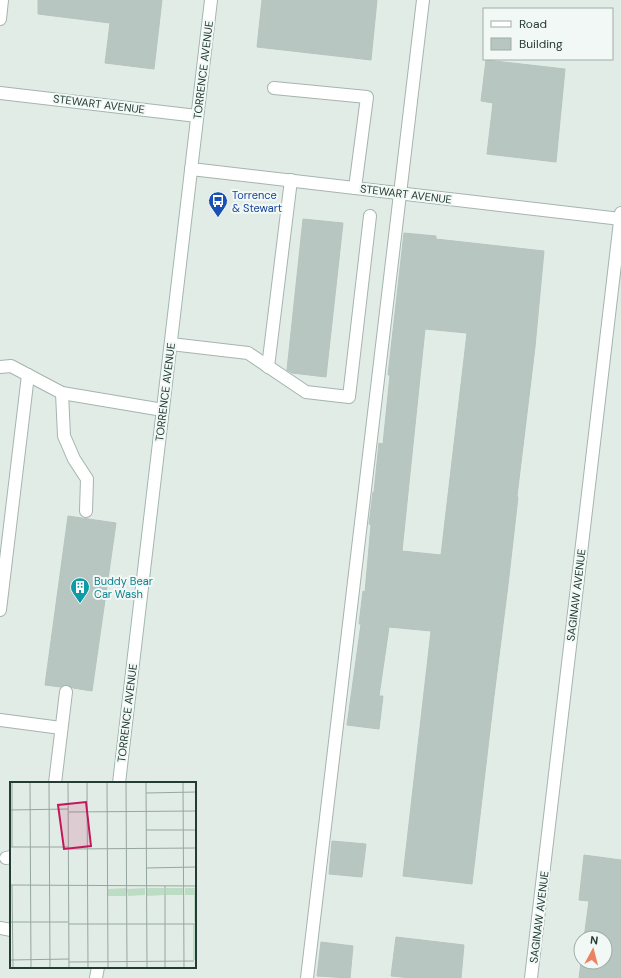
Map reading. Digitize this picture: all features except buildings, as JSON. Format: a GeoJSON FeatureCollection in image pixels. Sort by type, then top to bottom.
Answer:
{"type":"FeatureCollection","features":[{"type":"Feature","properties":{"kind":"street"},"geometry":{"type":"LineString","coordinates":[[0,19],[2,0]]}},
{"type":"Feature","properties":{"kind":"street","name":"TORRENCE AVENUE"},"geometry":{"type":"LineString","coordinates":[[119,782],[211,0]]}},
{"type":"Feature","properties":{"kind":"street"},"geometry":{"type":"LineString","coordinates":[[307,978],[423,0]]}},
{"type":"Feature","properties":{"kind":"street"},"geometry":{"type":"LineString","coordinates":[[274,88],[367,97],[355,188]]}},
{"type":"Feature","properties":{"kind":"street","name":"STEWART AVENUE"},"geometry":{"type":"LineString","coordinates":[[0,93],[197,116]]}},
{"type":"Feature","properties":{"kind":"street","name":"STEWART AVENUE"},"geometry":{"type":"LineString","coordinates":[[191,169],[621,217]]}},
{"type":"Feature","properties":{"kind":"street"},"geometry":{"type":"LineString","coordinates":[[268,367],[291,180]]}},
{"type":"Feature","properties":{"kind":"street"},"geometry":{"type":"LineString","coordinates":[[171,344],[248,353],[306,392],[349,397],[370,216]]}},
{"type":"Feature","properties":{"kind":"street","name":"SAGINAW AVENUE"},"geometry":{"type":"LineString","coordinates":[[532,978],[621,217]]}},
{"type":"Feature","properties":{"kind":"street"},"geometry":{"type":"LineString","coordinates":[[0,367],[11,366],[62,393],[163,410]]}},
{"type":"Feature","properties":{"kind":"street"},"geometry":{"type":"LineString","coordinates":[[0,610],[28,375]]}},
{"type":"Feature","properties":{"kind":"street"},"geometry":{"type":"LineString","coordinates":[[62,393],[64,436],[74,459],[87,479],[86,511]]}},
{"type":"Feature","properties":{"kind":"street"},"geometry":{"type":"LineString","coordinates":[[55,782],[66,692]]}},
{"type":"Feature","properties":{"kind":"street"},"geometry":{"type":"LineString","coordinates":[[0,720],[61,728]]}},
{"type":"Feature","properties":{"kind":"street"},"geometry":{"type":"LineString","coordinates":[[0,928],[10,930]]}},
{"type":"Feature","properties":{"kind":"street"},"geometry":{"type":"LineString","coordinates":[[96,978],[98,968]]}},
{"type":"Feature","properties":{"kind":"place","name":"Torrence & Stewart"},"geometry":{"type":"Point","coordinates":[218,218]}},
{"type":"Feature","properties":{"kind":"place","name":"Buddy Bear Car Wash"},"geometry":{"type":"Point","coordinates":[80,604]}}]}
